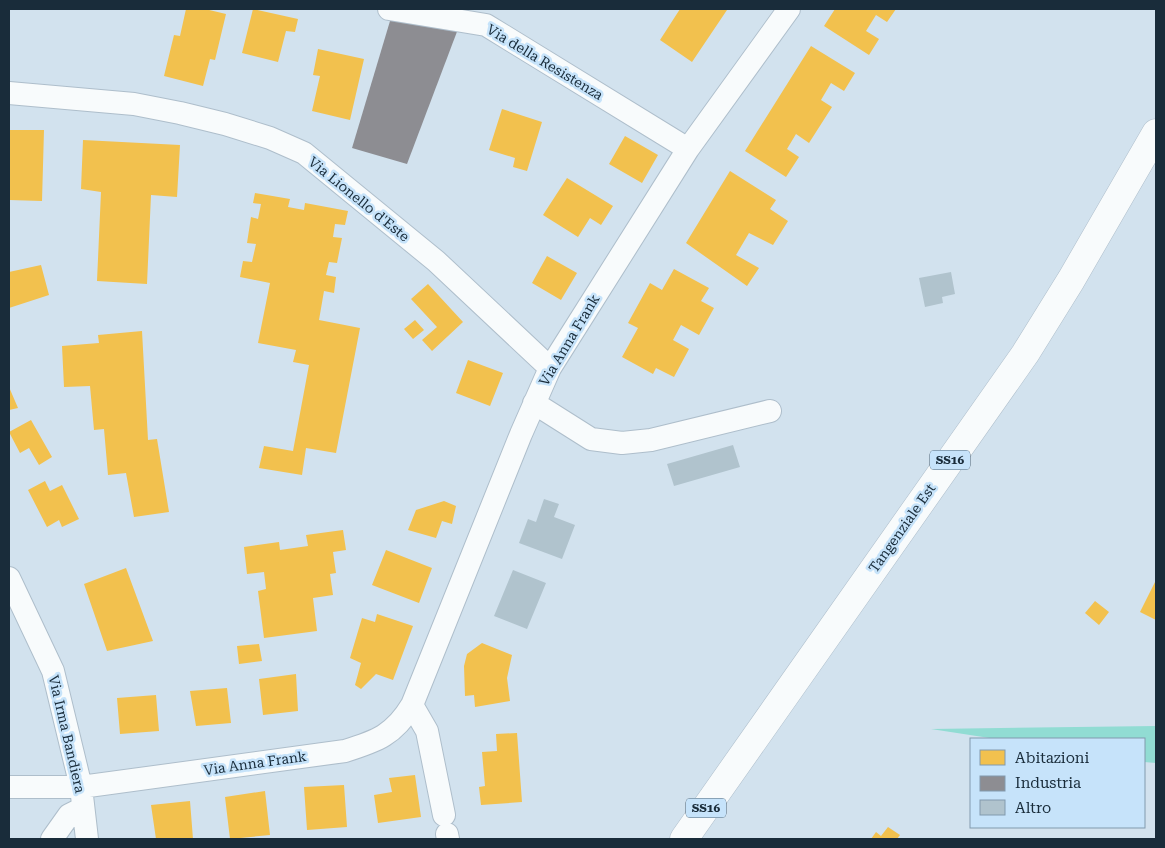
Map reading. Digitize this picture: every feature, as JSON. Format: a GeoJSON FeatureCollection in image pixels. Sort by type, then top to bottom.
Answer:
{"type":"FeatureCollection","features":[{"type":"Feature","properties":{"kind":"main road","name":"Tangenziale Est"},"geometry":{"type":"LineString","coordinates":[[684,839],[1025,354],[1071,280],[1156,133]]}},
{"type":"Feature","properties":{"kind":"street","name":"Via della Resistenza"},"geometry":{"type":"LineString","coordinates":[[389,9],[489,17],[688,149]]}},
{"type":"Feature","properties":{"kind":"street","name":"Via Anna Frank"},"geometry":{"type":"LineString","coordinates":[[9,788],[82,797],[345,751],[371,743],[389,733],[403,721],[412,705],[534,402],[550,368],[688,149],[789,9]]}},
{"type":"Feature","properties":{"kind":"street","name":"Via Lionello d'Este"},"geometry":{"type":"LineString","coordinates":[[9,93],[134,104],[171,111],[225,124],[270,138],[304,153],[436,261],[550,368]]}},
{"type":"Feature","properties":{"kind":"street"},"geometry":{"type":"LineString","coordinates":[[534,402],[591,438],[622,443],[651,440],[770,411]]}},
{"type":"Feature","properties":{"kind":"street","name":"Via Irma Bandiera"},"geometry":{"type":"LineString","coordinates":[[9,578],[53,671],[82,797],[87,839]]}},
{"type":"Feature","properties":{"kind":"street"},"geometry":{"type":"LineString","coordinates":[[412,705],[427,731],[447,830]]}},
{"type":"Feature","properties":{"kind":"street"},"geometry":{"type":"LineString","coordinates":[[52,839],[82,797]]}},
{"type":"Feature","properties":{"kind":"shaded area"},"geometry":{"type":"Polygon","coordinates":[[[1156,726],[1156,763],[1145,762],[1145,738],[990,738],[931,729],[1156,726]]]}},
{"type":"Feature","properties":{"kind":"building: Abitazioni"},"geometry":{"type":"Polygon","coordinates":[[[186,9],[205,9],[226,14],[215,60],[210,59],[203,86],[164,76],[174,35],[180,36],[186,9]]]}},
{"type":"Feature","properties":{"kind":"building: Abitazioni"},"geometry":{"type":"Polygon","coordinates":[[[253,9],[298,19],[295,32],[286,31],[278,62],[242,53],[253,9]]]}},
{"type":"Feature","properties":{"kind":"building: Abitazioni"},"geometry":{"type":"Polygon","coordinates":[[[680,9],[727,10],[692,62],[660,40],[680,9]]]}},
{"type":"Feature","properties":{"kind":"building: Abitazioni"},"geometry":{"type":"Polygon","coordinates":[[[835,9],[896,9],[887,22],[876,15],[866,31],[879,39],[869,55],[824,26],[835,9]]]}},
{"type":"Feature","properties":{"kind":"building: Abitazioni"},"geometry":{"type":"Polygon","coordinates":[[[811,46],[855,73],[844,91],[831,83],[821,100],[832,107],[809,143],[796,134],[787,149],[799,157],[786,177],[745,151],[811,46]]]}},
{"type":"Feature","properties":{"kind":"building: Abitazioni"},"geometry":{"type":"Polygon","coordinates":[[[318,49],[364,59],[350,120],[312,111],[320,76],[313,75],[318,49]]]}},
{"type":"Feature","properties":{"kind":"building: Abitazioni"},"geometry":{"type":"Polygon","coordinates":[[[502,109],[542,122],[527,171],[513,167],[515,158],[489,150],[502,109]]]}},
{"type":"Feature","properties":{"kind":"building: Abitazioni"},"geometry":{"type":"Polygon","coordinates":[[[9,130],[44,130],[42,201],[9,200],[9,130]]]}},
{"type":"Feature","properties":{"kind":"building: Abitazioni"},"geometry":{"type":"Polygon","coordinates":[[[625,136],[658,155],[642,183],[609,164],[625,136]]]}},
{"type":"Feature","properties":{"kind":"building: Abitazioni"},"geometry":{"type":"Polygon","coordinates":[[[83,140],[180,145],[177,197],[151,195],[147,284],[97,281],[101,192],[81,189],[83,140]]]}},
{"type":"Feature","properties":{"kind":"building: Abitazioni"},"geometry":{"type":"Polygon","coordinates":[[[730,171],[776,200],[770,209],[788,221],[773,245],[749,233],[736,255],[759,268],[747,286],[686,243],[730,171]]]}},
{"type":"Feature","properties":{"kind":"building: Abitazioni"},"geometry":{"type":"Polygon","coordinates":[[[567,178],[613,206],[601,225],[590,218],[578,237],[543,215],[567,178]]]}},
{"type":"Feature","properties":{"kind":"building: Abitazioni"},"geometry":{"type":"Polygon","coordinates":[[[255,193],[290,199],[288,207],[304,210],[305,203],[348,211],[345,225],[335,224],[333,237],[342,238],[337,263],[329,262],[326,275],[336,277],[334,293],[324,291],[319,320],[360,328],[336,453],[306,448],[302,475],[259,468],[264,446],[293,451],[309,365],[293,362],[296,350],[258,343],[270,283],[240,277],[243,261],[252,262],[256,244],[247,243],[251,217],[258,219],[261,204],[253,203],[255,193]]]}},
{"type":"Feature","properties":{"kind":"building: Abitazioni"},"geometry":{"type":"Polygon","coordinates":[[[547,256],[577,273],[561,300],[532,283],[547,256]]]}},
{"type":"Feature","properties":{"kind":"building: Abitazioni"},"geometry":{"type":"Polygon","coordinates":[[[41,265],[49,295],[9,308],[9,272],[41,265]]]}},
{"type":"Feature","properties":{"kind":"building: Abitazioni"},"geometry":{"type":"Polygon","coordinates":[[[674,269],[709,288],[701,301],[714,308],[699,335],[681,325],[673,340],[689,349],[674,377],[656,368],[653,374],[622,357],[638,328],[628,323],[650,283],[662,290],[674,269]]]}},
{"type":"Feature","properties":{"kind":"building: Abitazioni"},"geometry":{"type":"Polygon","coordinates":[[[428,284],[463,322],[432,351],[422,340],[437,327],[411,299],[428,284]]]}},
{"type":"Feature","properties":{"kind":"building: Abitazioni"},"geometry":{"type":"Polygon","coordinates":[[[415,320],[424,330],[413,339],[404,329],[415,320]]]}},
{"type":"Feature","properties":{"kind":"building: Abitazioni"},"geometry":{"type":"Polygon","coordinates":[[[142,331],[148,440],[157,439],[169,512],[134,517],[126,473],[108,475],[104,429],[94,430],[90,386],[64,387],[62,346],[99,343],[98,335],[142,331]]]}},
{"type":"Feature","properties":{"kind":"building: Abitazioni"},"geometry":{"type":"Polygon","coordinates":[[[468,360],[503,373],[490,406],[456,393],[468,360]]]}},
{"type":"Feature","properties":{"kind":"building: Abitazioni"},"geometry":{"type":"Polygon","coordinates":[[[9,387],[18,408],[9,410],[9,387]]]}},
{"type":"Feature","properties":{"kind":"building: Abitazioni"},"geometry":{"type":"Polygon","coordinates":[[[31,420],[52,457],[39,465],[29,448],[20,453],[9,432],[31,420]]]}},
{"type":"Feature","properties":{"kind":"building: Abitazioni"},"geometry":{"type":"Polygon","coordinates":[[[45,481],[50,491],[62,485],[79,519],[62,527],[59,520],[47,527],[28,490],[45,481]]]}},
{"type":"Feature","properties":{"kind":"building: Abitazioni"},"geometry":{"type":"Polygon","coordinates":[[[444,501],[456,506],[452,524],[442,521],[436,538],[408,530],[416,510],[444,501]]]}},
{"type":"Feature","properties":{"kind":"building: Abitazioni"},"geometry":{"type":"Polygon","coordinates":[[[343,530],[346,550],[333,552],[336,573],[330,574],[333,595],[313,598],[317,631],[264,638],[258,591],[266,589],[264,572],[247,574],[244,547],[279,542],[280,550],[308,546],[306,535],[343,530]]]}},
{"type":"Feature","properties":{"kind":"building: Abitazioni"},"geometry":{"type":"Polygon","coordinates":[[[386,550],[432,568],[419,603],[372,585],[386,550]]]}},
{"type":"Feature","properties":{"kind":"building: Abitazioni"},"geometry":{"type":"Polygon","coordinates":[[[126,568],[153,641],[107,651],[84,584],[126,568]]]}},
{"type":"Feature","properties":{"kind":"building: Abitazioni"},"geometry":{"type":"Polygon","coordinates":[[[1156,580],[1156,620],[1140,612],[1156,580]]]}},
{"type":"Feature","properties":{"kind":"building: Abitazioni"},"geometry":{"type":"Polygon","coordinates":[[[1095,601],[1109,612],[1099,625],[1085,613],[1095,601]]]}},
{"type":"Feature","properties":{"kind":"building: Abitazioni"},"geometry":{"type":"Polygon","coordinates":[[[377,614],[413,626],[393,680],[376,674],[361,689],[355,685],[361,663],[350,658],[362,618],[375,622],[377,614]]]}},
{"type":"Feature","properties":{"kind":"building: Abitazioni"},"geometry":{"type":"Polygon","coordinates":[[[482,643],[512,655],[507,678],[510,701],[475,707],[474,695],[465,696],[464,666],[467,654],[482,643]]]}},
{"type":"Feature","properties":{"kind":"building: Abitazioni"},"geometry":{"type":"Polygon","coordinates":[[[259,644],[262,661],[239,664],[237,646],[259,644]]]}},
{"type":"Feature","properties":{"kind":"building: Abitazioni"},"geometry":{"type":"Polygon","coordinates":[[[296,674],[298,711],[263,715],[259,679],[296,674]]]}},
{"type":"Feature","properties":{"kind":"building: Abitazioni"},"geometry":{"type":"Polygon","coordinates":[[[227,688],[231,723],[196,726],[190,691],[227,688]]]}},
{"type":"Feature","properties":{"kind":"building: Abitazioni"},"geometry":{"type":"Polygon","coordinates":[[[156,695],[159,731],[120,734],[117,698],[156,695]]]}},
{"type":"Feature","properties":{"kind":"building: Abitazioni"},"geometry":{"type":"Polygon","coordinates":[[[517,733],[522,802],[481,805],[479,787],[485,786],[482,752],[497,751],[496,734],[517,733]]]}},
{"type":"Feature","properties":{"kind":"building: Abitazioni"},"geometry":{"type":"Polygon","coordinates":[[[415,775],[421,817],[378,823],[374,795],[392,792],[389,778],[415,775]]]}},
{"type":"Feature","properties":{"kind":"building: Abitazioni"},"geometry":{"type":"Polygon","coordinates":[[[344,785],[347,827],[307,830],[304,787],[344,785]]]}},
{"type":"Feature","properties":{"kind":"building: Abitazioni"},"geometry":{"type":"Polygon","coordinates":[[[265,791],[270,835],[230,839],[225,797],[265,791]]]}},
{"type":"Feature","properties":{"kind":"building: Abitazioni"},"geometry":{"type":"Polygon","coordinates":[[[190,801],[193,839],[156,839],[151,805],[190,801]]]}},
{"type":"Feature","properties":{"kind":"building: Abitazioni"},"geometry":{"type":"Polygon","coordinates":[[[888,827],[900,835],[897,839],[871,839],[876,832],[881,836],[888,827]]]}},
{"type":"Feature","properties":{"kind":"building: Industria"},"geometry":{"type":"Polygon","coordinates":[[[393,11],[458,29],[407,164],[352,148],[393,11]]]}},
{"type":"Feature","properties":{"kind":"building: Altro"},"geometry":{"type":"Polygon","coordinates":[[[951,272],[955,294],[942,297],[943,303],[925,307],[919,278],[951,272]]]}},
{"type":"Feature","properties":{"kind":"building: Altro"},"geometry":{"type":"Polygon","coordinates":[[[733,445],[740,467],[674,486],[667,464],[733,445]]]}},
{"type":"Feature","properties":{"kind":"building: Altro"},"geometry":{"type":"Polygon","coordinates":[[[544,499],[559,504],[554,517],[575,525],[562,559],[519,543],[528,519],[536,522],[544,499]]]}},
{"type":"Feature","properties":{"kind":"building: Altro"},"geometry":{"type":"Polygon","coordinates":[[[513,570],[546,583],[527,629],[494,616],[513,570]]]}}]}
